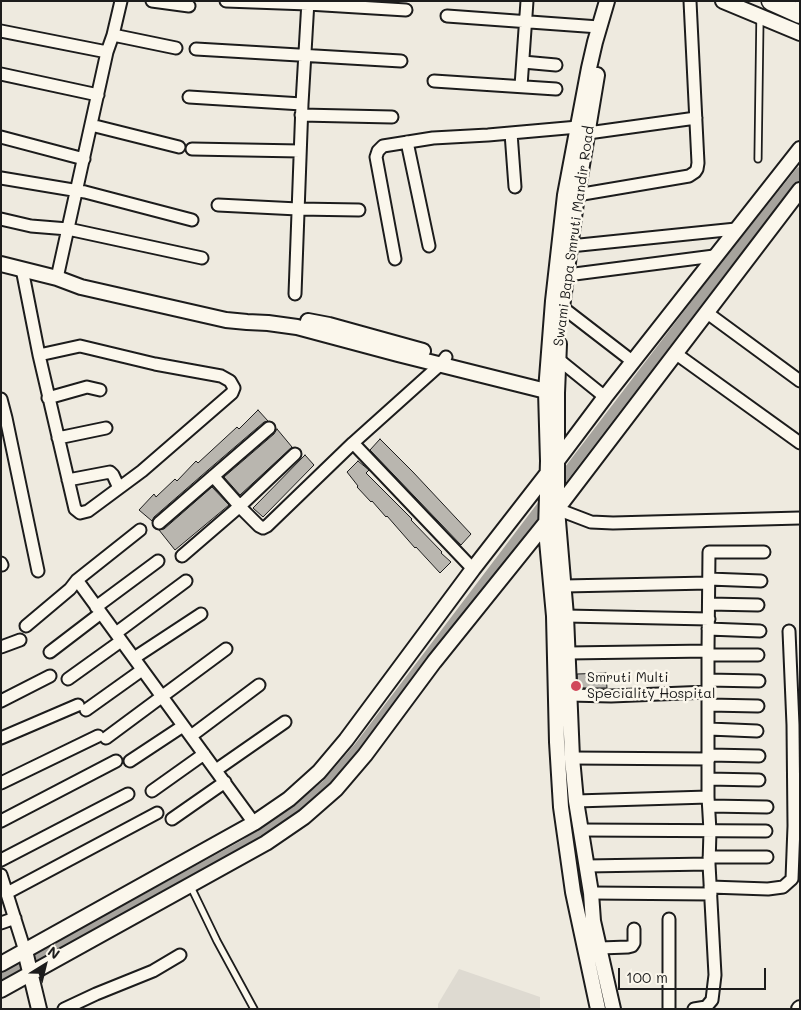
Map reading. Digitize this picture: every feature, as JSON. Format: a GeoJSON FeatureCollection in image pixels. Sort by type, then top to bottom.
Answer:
{"type":"FeatureCollection","features":[{"type":"Feature","properties":{"kind":"main road"},"geometry":{"type":"LineString","coordinates":[[771,1],[800,14]]}},
{"type":"Feature","properties":{"kind":"street"},"geometry":{"type":"LineString","coordinates":[[62,280],[68,229],[107,52],[121,1]]}},
{"type":"Feature","properties":{"kind":"street"},"geometry":{"type":"LineString","coordinates":[[152,1],[189,6]]}},
{"type":"Feature","properties":{"kind":"street"},"geometry":{"type":"LineString","coordinates":[[226,1],[308,2],[406,10]]}},
{"type":"Feature","properties":{"kind":"street"},"geometry":{"type":"LineString","coordinates":[[520,86],[528,1]]}},
{"type":"Feature","properties":{"kind":"street"},"geometry":{"type":"LineString","coordinates":[[598,1009],[574,892],[561,807],[557,742],[554,616],[546,521],[561,225],[565,195],[583,130],[589,68],[607,1]]}},
{"type":"Feature","properties":{"kind":"street","name":"Swami Bapa Smruti Mandir Road"},"geometry":{"type":"LineString","coordinates":[[613,1009],[593,921],[576,801],[572,758],[566,616],[557,509],[557,461],[552,388],[558,359],[562,307],[577,195],[583,130],[597,77],[606,28],[615,1]]}},
{"type":"Feature","properties":{"kind":"street"},"geometry":{"type":"LineString","coordinates":[[577,195],[689,176],[695,172],[698,163],[690,1]]}},
{"type":"Feature","properties":{"kind":"street"},"geometry":{"type":"LineString","coordinates":[[723,1],[800,33]]}},
{"type":"Feature","properties":{"kind":"street"},"geometry":{"type":"LineString","coordinates":[[295,294],[304,56],[308,2]]}},
{"type":"Feature","properties":{"kind":"street"},"geometry":{"type":"LineString","coordinates":[[447,16],[599,27]]}},
{"type":"Feature","properties":{"kind":"street"},"geometry":{"type":"LineString","coordinates":[[1,31],[107,52]]}},
{"type":"Feature","properties":{"kind":"street"},"geometry":{"type":"LineString","coordinates":[[113,35],[176,48]]}},
{"type":"Feature","properties":{"kind":"street"},"geometry":{"type":"LineString","coordinates":[[196,49],[401,61]]}},
{"type":"Feature","properties":{"kind":"street"},"geometry":{"type":"LineString","coordinates":[[522,62],[556,65]]}},
{"type":"Feature","properties":{"kind":"street"},"geometry":{"type":"LineString","coordinates":[[1,74],[98,95]]}},
{"type":"Feature","properties":{"kind":"street"},"geometry":{"type":"LineString","coordinates":[[434,81],[556,90]]}},
{"type":"Feature","properties":{"kind":"street"},"geometry":{"type":"LineString","coordinates":[[189,97],[392,117]]}},
{"type":"Feature","properties":{"kind":"street"},"geometry":{"type":"LineString","coordinates":[[395,259],[376,157],[378,151],[383,146],[434,138],[583,130],[696,118]]}},
{"type":"Feature","properties":{"kind":"street"},"geometry":{"type":"LineString","coordinates":[[91,125],[179,147]]}},
{"type":"Feature","properties":{"kind":"street"},"geometry":{"type":"LineString","coordinates":[[511,133],[515,187]]}},
{"type":"Feature","properties":{"kind":"street"},"geometry":{"type":"LineString","coordinates":[[1,137],[84,160]]}},
{"type":"Feature","properties":{"kind":"street"},"geometry":{"type":"LineString","coordinates":[[407,142],[429,246]]}},
{"type":"Feature","properties":{"kind":"street"},"geometry":{"type":"LineString","coordinates":[[192,149],[300,151]]}},
{"type":"Feature","properties":{"kind":"street"},"geometry":{"type":"LineString","coordinates":[[1,964],[254,823],[289,798],[319,772],[346,740],[632,361],[800,149]]}},
{"type":"Feature","properties":{"kind":"street"},"geometry":{"type":"LineString","coordinates":[[1,178],[77,190],[192,220]]}},
{"type":"Feature","properties":{"kind":"street"},"geometry":{"type":"LineString","coordinates":[[1,990],[266,842],[304,817],[336,789],[365,755],[434,662],[557,509],[800,190]]}},
{"type":"Feature","properties":{"kind":"street"},"geometry":{"type":"LineString","coordinates":[[218,205],[360,210]]}},
{"type":"Feature","properties":{"kind":"street"},"geometry":{"type":"LineString","coordinates":[[1,219],[31,226],[68,229],[202,258]]}},
{"type":"Feature","properties":{"kind":"street"},"geometry":{"type":"LineString","coordinates":[[570,246],[736,229]]}},
{"type":"Feature","properties":{"kind":"street"},"geometry":{"type":"LineString","coordinates":[[567,276],[714,256]]}},
{"type":"Feature","properties":{"kind":"street"},"geometry":{"type":"LineString","coordinates":[[1,264],[81,287],[226,320],[251,319],[297,326],[398,354],[443,360],[552,388]]}},
{"type":"Feature","properties":{"kind":"street"},"geometry":{"type":"LineString","coordinates":[[22,269],[38,355],[48,398],[75,509],[80,513],[88,511],[142,471],[232,393],[234,388],[230,381],[221,376],[155,364],[80,346],[38,355]]}},
{"type":"Feature","properties":{"kind":"street"},"geometry":{"type":"LineString","coordinates":[[562,307],[632,361]]}},
{"type":"Feature","properties":{"kind":"street"},"geometry":{"type":"LineString","coordinates":[[706,312],[800,380]]}},
{"type":"Feature","properties":{"kind":"street"},"geometry":{"type":"LineString","coordinates":[[675,353],[800,444]]}},
{"type":"Feature","properties":{"kind":"street"},"geometry":{"type":"LineString","coordinates":[[558,359],[605,397]]}},
{"type":"Feature","properties":{"kind":"street"},"geometry":{"type":"LineString","coordinates":[[213,476],[259,526],[263,528],[267,526],[443,360]]}},
{"type":"Feature","properties":{"kind":"street"},"geometry":{"type":"LineString","coordinates":[[48,398],[87,386],[100,390]]}},
{"type":"Feature","properties":{"kind":"street"},"geometry":{"type":"LineString","coordinates":[[1,400],[38,571]]}},
{"type":"Feature","properties":{"kind":"street"},"geometry":{"type":"LineString","coordinates":[[58,438],[106,428]]}},
{"type":"Feature","properties":{"kind":"street"},"geometry":{"type":"LineString","coordinates":[[159,523],[269,428]]}},
{"type":"Feature","properties":{"kind":"street"},"geometry":{"type":"LineString","coordinates":[[354,443],[474,569]]}},
{"type":"Feature","properties":{"kind":"street"},"geometry":{"type":"LineString","coordinates":[[182,556],[240,506],[295,454]]}},
{"type":"Feature","properties":{"kind":"street"},"geometry":{"type":"LineString","coordinates":[[68,480],[110,472],[118,488]]}},
{"type":"Feature","properties":{"kind":"street"},"geometry":{"type":"LineString","coordinates":[[557,509],[591,522],[613,523],[800,518]]}},
{"type":"Feature","properties":{"kind":"street"},"geometry":{"type":"LineString","coordinates":[[26,626],[70,589],[77,580],[140,530]]}},
{"type":"Feature","properties":{"kind":"street"},"geometry":{"type":"LineString","coordinates":[[694,1009],[709,1006],[712,1000],[715,975],[710,891],[708,801],[709,552],[764,552]]}},
{"type":"Feature","properties":{"kind":"street"},"geometry":{"type":"LineString","coordinates":[[50,652],[158,561]]}},
{"type":"Feature","properties":{"kind":"street"},"geometry":{"type":"LineString","coordinates":[[77,580],[225,782],[266,842]]}},
{"type":"Feature","properties":{"kind":"street"},"geometry":{"type":"LineString","coordinates":[[68,679],[186,581]]}},
{"type":"Feature","properties":{"kind":"street"},"geometry":{"type":"LineString","coordinates":[[564,586],[762,581]]}},
{"type":"Feature","properties":{"kind":"street"},"geometry":{"type":"LineString","coordinates":[[709,604],[758,605]]}},
{"type":"Feature","properties":{"kind":"street"},"geometry":{"type":"LineString","coordinates":[[134,658],[201,614]]}},
{"type":"Feature","properties":{"kind":"street"},"geometry":{"type":"LineString","coordinates":[[566,616],[709,624],[760,631]]}},
{"type":"Feature","properties":{"kind":"street"},"geometry":{"type":"LineString","coordinates":[[590,893],[768,889],[783,887],[792,879],[797,725],[789,631]]}},
{"type":"Feature","properties":{"kind":"street"},"geometry":{"type":"LineString","coordinates":[[1,647],[20,640]]}},
{"type":"Feature","properties":{"kind":"street"},"geometry":{"type":"LineString","coordinates":[[1,783],[102,737],[162,697],[226,649]]}},
{"type":"Feature","properties":{"kind":"street"},"geometry":{"type":"LineString","coordinates":[[568,653],[758,655]]}},
{"type":"Feature","properties":{"kind":"street"},"geometry":{"type":"LineString","coordinates":[[1,738],[82,707],[142,670]]}},
{"type":"Feature","properties":{"kind":"street"},"geometry":{"type":"LineString","coordinates":[[1,701],[50,676]]}},
{"type":"Feature","properties":{"kind":"street"},"geometry":{"type":"LineString","coordinates":[[570,695],[610,696],[759,681]]}},
{"type":"Feature","properties":{"kind":"street"},"geometry":{"type":"LineString","coordinates":[[191,736],[259,685]]}},
{"type":"Feature","properties":{"kind":"street"},"geometry":{"type":"LineString","coordinates":[[709,705],[758,706]]}},
{"type":"Feature","properties":{"kind":"street"},"geometry":{"type":"LineString","coordinates":[[216,770],[284,722]]}},
{"type":"Feature","properties":{"kind":"street"},"geometry":{"type":"LineString","coordinates":[[130,761],[183,726]]}},
{"type":"Feature","properties":{"kind":"street"},"geometry":{"type":"LineString","coordinates":[[709,729],[757,731]]}},
{"type":"Feature","properties":{"kind":"street"},"geometry":{"type":"LineString","coordinates":[[152,791],[204,754]]}},
{"type":"Feature","properties":{"kind":"street"},"geometry":{"type":"LineString","coordinates":[[572,758],[759,756]]}},
{"type":"Feature","properties":{"kind":"street"},"geometry":{"type":"LineString","coordinates":[[1,821],[116,761]]}},
{"type":"Feature","properties":{"kind":"street"},"geometry":{"type":"LineString","coordinates":[[708,779],[759,780]]}},
{"type":"Feature","properties":{"kind":"street"},"geometry":{"type":"LineString","coordinates":[[172,819],[225,782]]}},
{"type":"Feature","properties":{"kind":"street"},"geometry":{"type":"LineString","coordinates":[[1,860],[128,794]]}},
{"type":"Feature","properties":{"kind":"street"},"geometry":{"type":"LineString","coordinates":[[576,801],[708,801],[767,807]]}},
{"type":"Feature","properties":{"kind":"street"},"geometry":{"type":"LineString","coordinates":[[7,893],[157,813]]}},
{"type":"Feature","properties":{"kind":"street"},"geometry":{"type":"LineString","coordinates":[[581,830],[766,832]]}},
{"type":"Feature","properties":{"kind":"street"},"geometry":{"type":"LineString","coordinates":[[586,866],[767,857]]}},
{"type":"Feature","properties":{"kind":"street"},"geometry":{"type":"LineString","coordinates":[[1,875],[25,951],[39,1009]]}},
{"type":"Feature","properties":{"kind":"street"},"geometry":{"type":"LineString","coordinates":[[1,923],[15,918]]}},
{"type":"Feature","properties":{"kind":"street"},"geometry":{"type":"LineString","coordinates":[[669,919],[669,1009]]}},
{"type":"Feature","properties":{"kind":"street"},"geometry":{"type":"LineString","coordinates":[[600,948],[632,946],[634,943],[634,929]]}},
{"type":"Feature","properties":{"kind":"street"},"geometry":{"type":"LineString","coordinates":[[64,1009],[153,971],[180,956]]}},
{"type":"Feature","properties":{"kind":"lane"},"geometry":{"type":"LineString","coordinates":[[758,159],[760,16]]}},
{"type":"Feature","properties":{"kind":"lane"},"geometry":{"type":"LineString","coordinates":[[190,885],[254,1009]]}},
{"type":"Feature","properties":{"kind":"shaded area"},"geometry":{"type":"Polygon","coordinates":[[[459,969],[540,997],[540,1009],[438,1009],[438,1004],[459,969]]]}},
{"type":"Feature","properties":{"kind":"building"},"geometry":{"type":"Polygon","coordinates":[[[258,410],[268,421],[264,422],[208,470],[154,517],[152,521],[139,510],[154,494],[156,497],[175,479],[177,481],[196,461],[198,463],[237,427],[239,429],[258,410]]]}},
{"type":"Feature","properties":{"kind":"building"},"geometry":{"type":"Polygon","coordinates":[[[277,429],[292,447],[240,495],[224,477],[274,434],[277,429]]]}},
{"type":"Feature","properties":{"kind":"building"},"geometry":{"type":"Polygon","coordinates":[[[380,439],[471,534],[461,545],[370,450],[380,439]]]}},
{"type":"Feature","properties":{"kind":"building"},"geometry":{"type":"Polygon","coordinates":[[[305,455],[314,465],[263,517],[253,508],[305,455]]]}},
{"type":"Feature","properties":{"kind":"building"},"geometry":{"type":"Polygon","coordinates":[[[358,461],[369,470],[366,473],[451,562],[440,573],[357,487],[347,472],[358,461]]]}},
{"type":"Feature","properties":{"kind":"building"},"geometry":{"type":"Polygon","coordinates":[[[212,487],[229,505],[175,550],[159,530],[164,529],[212,487]]]}},
{"type":"Feature","properties":{"kind":"building"},"geometry":{"type":"Polygon","coordinates":[[[606,673],[607,688],[578,688],[577,674],[606,673]]]}},
{"type":"Feature","properties":{"kind":"waterway"},"geometry":{"type":"LineString","coordinates":[[556,487],[724,267],[800,172]]}},
{"type":"Feature","properties":{"kind":"waterway"},"geometry":{"type":"LineString","coordinates":[[1,978],[244,845],[288,816],[326,785],[359,747],[547,499]]}},
{"type":"Feature","properties":{"kind":"place","name":"Smruti Multi Speciality Hospital"},"geometry":{"type":"Point","coordinates":[576,686]}}]}
